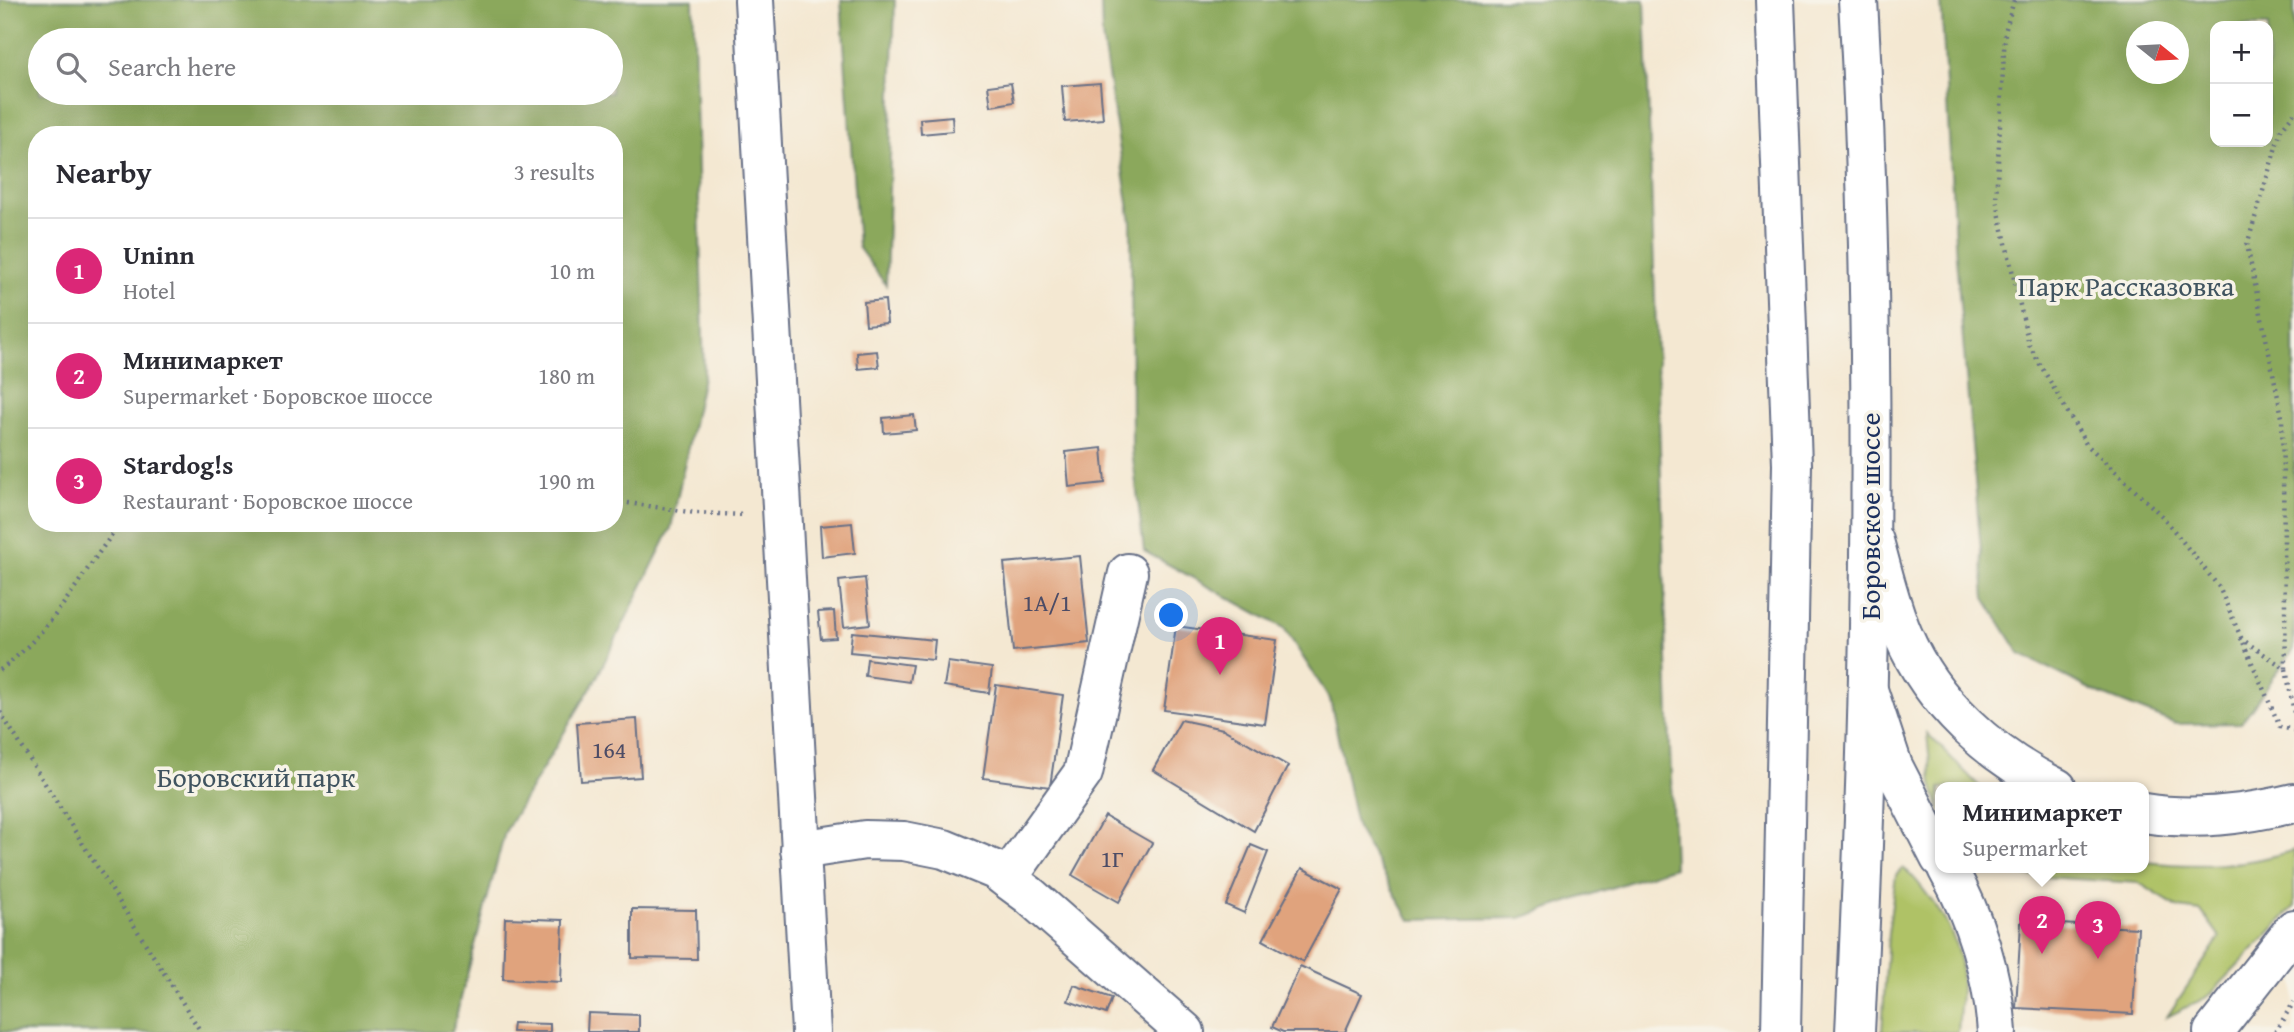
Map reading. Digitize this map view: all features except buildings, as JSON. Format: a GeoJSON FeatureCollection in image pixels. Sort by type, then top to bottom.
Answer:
{"type":"FeatureCollection","features":[{"type":"Feature","properties":{"kind":"main road"},"geometry":{"type":"LineString","coordinates":[[754,0],[811,1032]]}},
{"type":"Feature","properties":{"kind":"main road"},"geometry":{"type":"LineString","coordinates":[[1775,0],[1792,464],[1782,1032]]}},
{"type":"Feature","properties":{"kind":"main road","name":"Боровское шоссе"},"geometry":{"type":"LineString","coordinates":[[1854,1032],[1869,691],[1872,533],[1869,260],[1858,0]]}},
{"type":"Feature","properties":{"kind":"main road"},"geometry":{"type":"LineString","coordinates":[[1872,533],[1903,635],[1937,693],[1978,736],[2047,782]]}},
{"type":"Feature","properties":{"kind":"main road"},"geometry":{"type":"LineString","coordinates":[[1007,879],[1083,773],[1128,573]]}},
{"type":"Feature","properties":{"kind":"main road"},"geometry":{"type":"LineString","coordinates":[[1869,691],[1893,766],[1935,846]]}},
{"type":"Feature","properties":{"kind":"main road"},"geometry":{"type":"LineString","coordinates":[[2149,813],[2218,816],[2294,803]]}},
{"type":"Feature","properties":{"kind":"main road"},"geometry":{"type":"LineString","coordinates":[[800,850],[865,840],[904,841],[944,849],[995,870],[1185,1032]]}},
{"type":"Feature","properties":{"kind":"main road"},"geometry":{"type":"LineString","coordinates":[[1949,873],[1966,907],[1986,967],[1997,1032]]}},
{"type":"Feature","properties":{"kind":"main road"},"geometry":{"type":"LineString","coordinates":[[2213,1032],[2294,929]]}},
{"type":"Feature","properties":{"kind":"path"},"geometry":{"type":"LineString","coordinates":[[2014,0],[2005,32],[1996,199],[2029,345],[2086,444],[2163,517],[2219,587],[2280,727],[2294,730]]}},
{"type":"Feature","properties":{"kind":"path"},"geometry":{"type":"LineString","coordinates":[[2294,113],[2281,130],[2247,245],[2282,417],[2286,669],[2294,713]]}},
{"type":"Feature","properties":{"kind":"path"},"geometry":{"type":"LineString","coordinates":[[623,502],[696,513],[758,515]]}},
{"type":"Feature","properties":{"kind":"path"},"geometry":{"type":"LineString","coordinates":[[0,670],[22,653],[56,617],[115,532]]}},
{"type":"Feature","properties":{"kind":"path"},"geometry":{"type":"LineString","coordinates":[[2239,638],[2286,669]]}},
{"type":"Feature","properties":{"kind":"path"},"geometry":{"type":"LineString","coordinates":[[0,712],[201,1032]]}},
{"type":"Feature","properties":{"kind":"path"},"geometry":{"type":"LineString","coordinates":[[2275,1032],[2294,1002]]}},
{"type":"Feature","properties":{"kind":"green space","name":"Боровский парк"},"geometry":{"type":"Polygon","coordinates":[[[0,0],[693,0],[704,372],[671,528],[597,677],[505,832],[452,1032],[0,1032],[0,0]]]}},
{"type":"Feature","properties":{"kind":"green space"},"geometry":{"type":"Polygon","coordinates":[[[841,0],[895,0],[886,285],[858,247],[841,0]]]}},
{"type":"Feature","properties":{"kind":"green space"},"geometry":{"type":"Polygon","coordinates":[[[1101,0],[1645,0],[1674,867],[1520,918],[1410,920],[1356,826],[1330,699],[1284,628],[1144,551],[1132,450],[1131,222],[1102,36],[1101,0]]]}},
{"type":"Feature","properties":{"kind":"green space","name":"Парк Рассказовка"},"geometry":{"type":"Polygon","coordinates":[[[1941,0],[2294,0],[2294,649],[2241,723],[2176,724],[2100,694],[2020,654],[1985,598],[1956,258],[1941,0]]]}},
{"type":"Feature","properties":{"kind":"green space"},"geometry":{"type":"Polygon","coordinates":[[[1927,733],[1975,782],[1935,782],[1935,794],[1927,733]]]}},
{"type":"Feature","properties":{"kind":"green space"},"geometry":{"type":"Polygon","coordinates":[[[2294,850],[2294,907],[2209,996],[2167,1017],[2220,937],[2201,911],[2179,908],[2139,883],[2012,873],[2149,873],[2149,862],[2220,864],[2275,856],[2294,850]]]}},
{"type":"Feature","properties":{"kind":"green space"},"geometry":{"type":"Polygon","coordinates":[[[1903,868],[1917,881],[1941,914],[1956,945],[1961,976],[1958,1032],[1882,1032],[1888,933],[1896,875],[1903,868]]]}},
{"type":"Feature","properties":{"kind":"place","name":"Uninn"},"geometry":{"type":"Point","coordinates":[1220,675]}},
{"type":"Feature","properties":{"kind":"place","name":"Минимаркет"},"geometry":{"type":"Point","coordinates":[2042,954]}},
{"type":"Feature","properties":{"kind":"place","name":"Stardog!s"},"geometry":{"type":"Point","coordinates":[2098,959]}}]}
